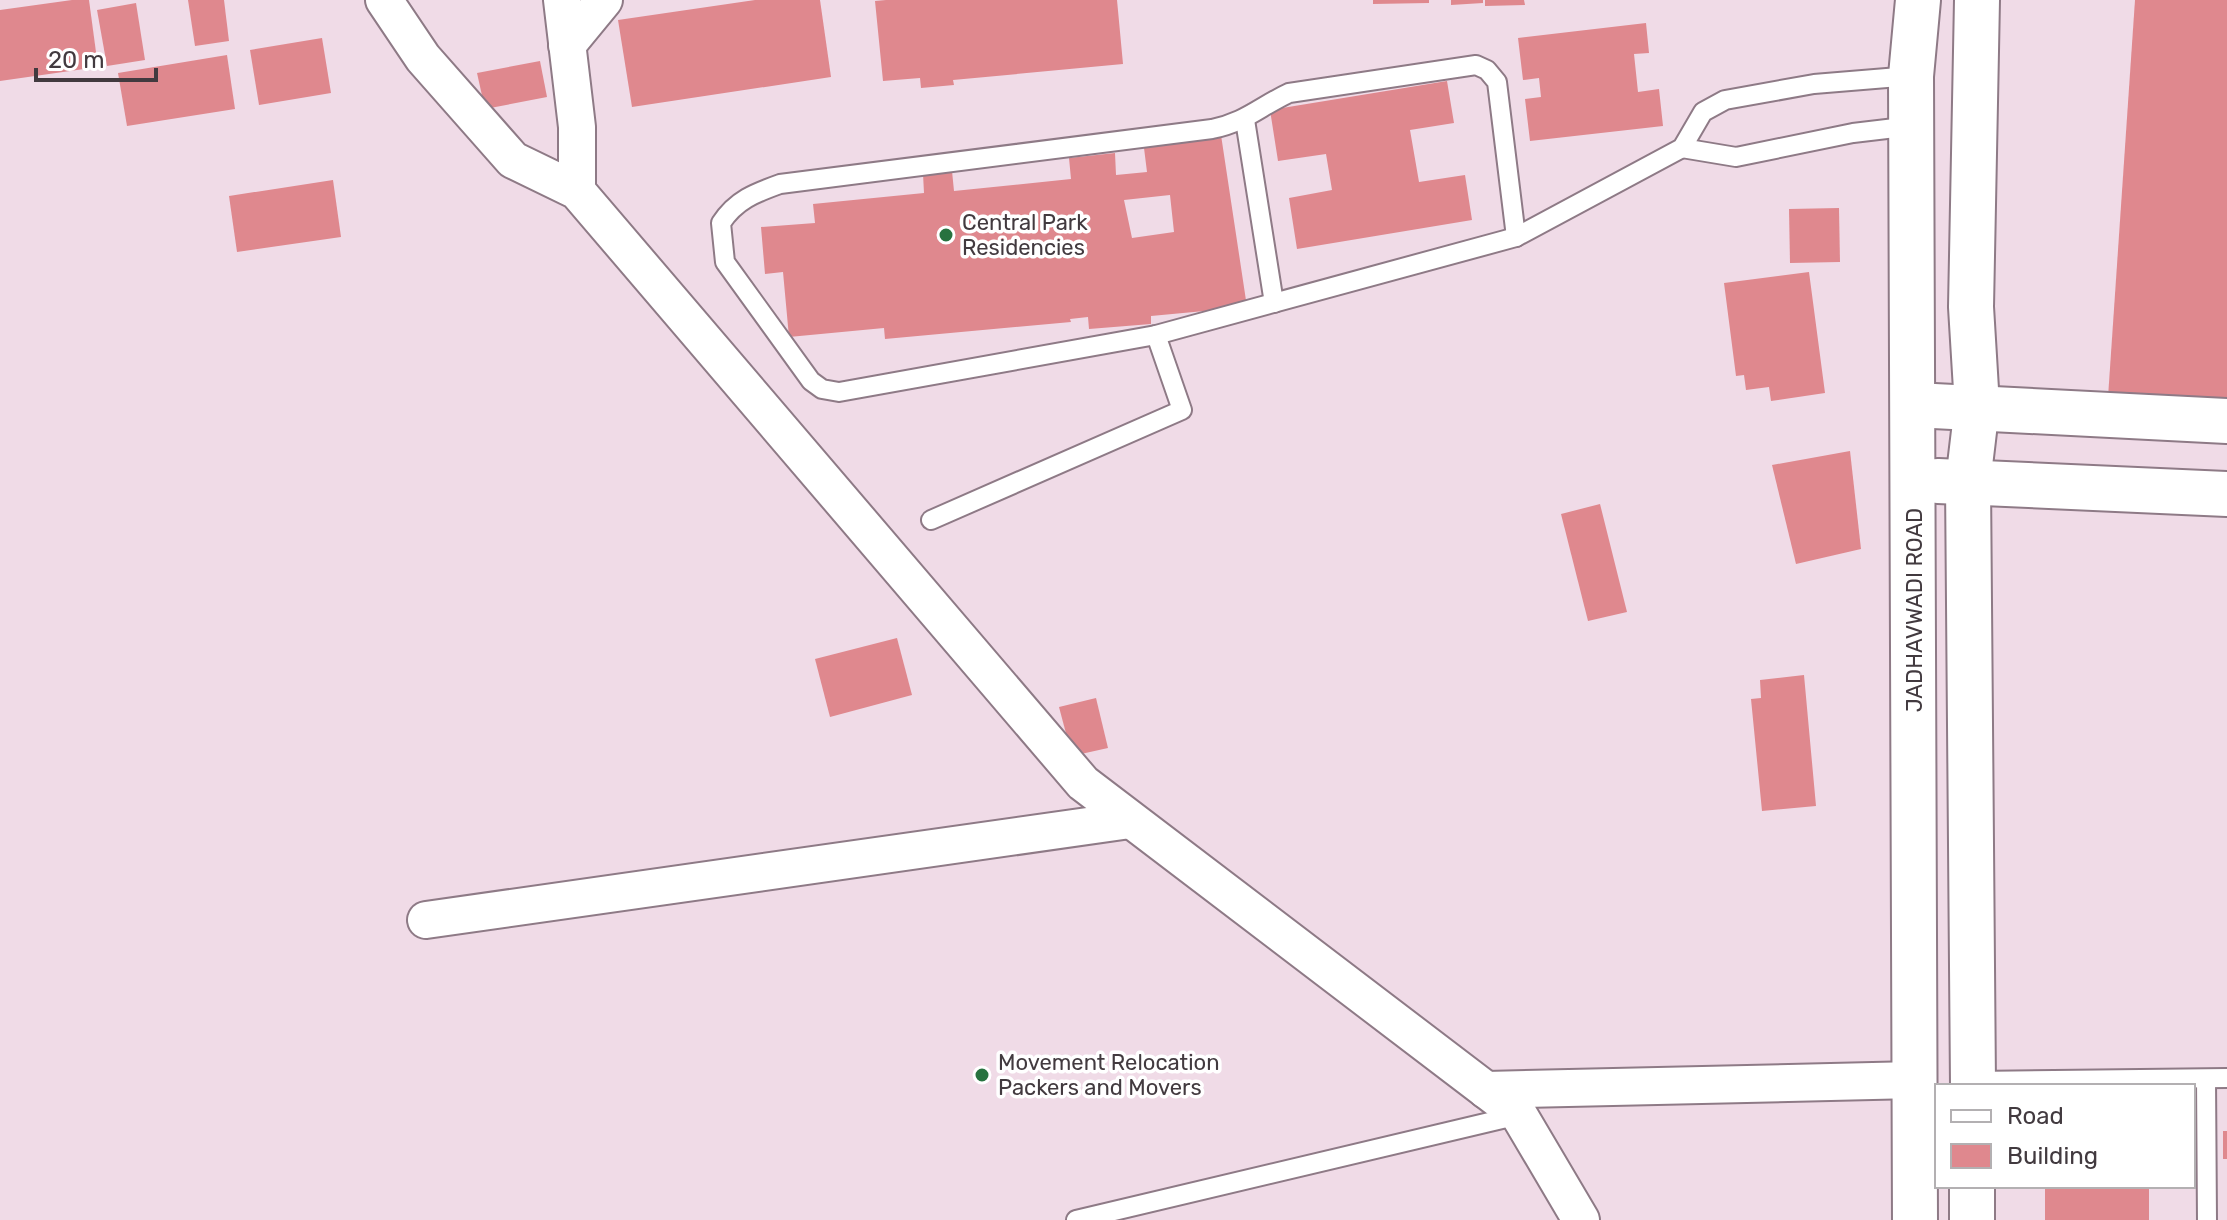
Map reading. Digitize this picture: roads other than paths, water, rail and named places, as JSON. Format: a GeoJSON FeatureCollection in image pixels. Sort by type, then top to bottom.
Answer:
{"type":"FeatureCollection","features":[{"type":"Feature","properties":{"kind":"street"},"geometry":{"type":"LineString","coordinates":[[384,0],[423,58],[513,160],[577,191],[1083,783],[1519,1115],[1581,1220]]}},
{"type":"Feature","properties":{"kind":"street"},"geometry":{"type":"LineString","coordinates":[[562,0],[577,127],[577,191]]}},
{"type":"Feature","properties":{"kind":"street"},"geometry":{"type":"LineString","coordinates":[[567,45],[604,0]]}},
{"type":"Feature","properties":{"kind":"street","name":"JADHAVWADI ROAD"},"geometry":{"type":"LineString","coordinates":[[1915,1220],[1911,76],[1918,0]]}},
{"type":"Feature","properties":{"kind":"street"},"geometry":{"type":"LineString","coordinates":[[1973,1083],[1968,482],[1977,406],[1971,307],[1977,0]]}},
{"type":"Feature","properties":{"kind":"street"},"geometry":{"type":"LineString","coordinates":[[1914,405],[2227,421]]}},
{"type":"Feature","properties":{"kind":"street"},"geometry":{"type":"LineString","coordinates":[[1913,480],[2227,494]]}},
{"type":"Feature","properties":{"kind":"street"},"geometry":{"type":"LineString","coordinates":[[426,920],[1130,820]]}},
{"type":"Feature","properties":{"kind":"street"},"geometry":{"type":"LineString","coordinates":[[1486,1090],[1915,1080]]}},
{"type":"Feature","properties":{"kind":"street"},"geometry":{"type":"LineString","coordinates":[[1972,1188],[1972,1220]]}},
{"type":"Feature","properties":{"kind":"lane"},"geometry":{"type":"LineString","coordinates":[[1516,237],[1497,82],[1487,70],[1476,65],[1289,93],[1263,105],[1245,120],[1212,129],[780,184],[730,208],[721,223],[725,262],[811,381],[822,389],[839,392],[1156,335],[1516,237],[1682,148],[1703,112],[1725,100],[1814,84],[1911,76]]}},
{"type":"Feature","properties":{"kind":"lane"},"geometry":{"type":"LineString","coordinates":[[1245,120],[1274,303]]}},
{"type":"Feature","properties":{"kind":"lane"},"geometry":{"type":"LineString","coordinates":[[1682,148],[1736,157],[1853,133],[1913,126]]}},
{"type":"Feature","properties":{"kind":"lane"},"geometry":{"type":"LineString","coordinates":[[931,520],[1182,410],[1156,335]]}},
{"type":"Feature","properties":{"kind":"lane"},"geometry":{"type":"LineString","coordinates":[[1973,1083],[2227,1078]]}},
{"type":"Feature","properties":{"kind":"lane"},"geometry":{"type":"LineString","coordinates":[[2206,1079],[2207,1220]]}},
{"type":"Feature","properties":{"kind":"lane"},"geometry":{"type":"LineString","coordinates":[[1076,1220],[1519,1115]]}},
{"type":"Feature","properties":{"kind":"place","name":"Central Park Residencies"},"geometry":{"type":"Point","coordinates":[946,235]}},
{"type":"Feature","properties":{"kind":"place","name":"Movement Relocation Packers and Movers"},"geometry":{"type":"Point","coordinates":[982,1075]}}]}
